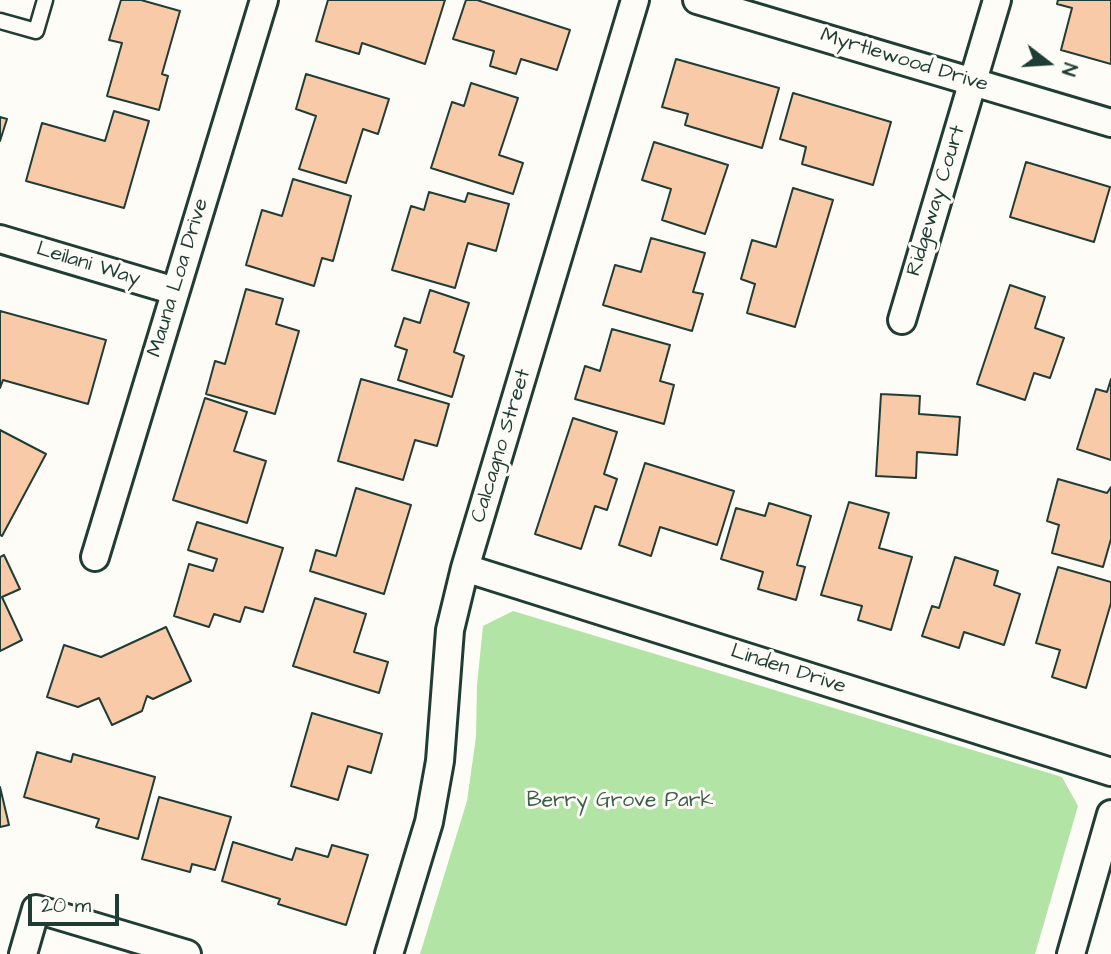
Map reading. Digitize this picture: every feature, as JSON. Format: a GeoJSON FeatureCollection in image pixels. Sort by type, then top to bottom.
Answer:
{"type":"FeatureCollection","features":[{"type":"Feature","properties":{"kind":"street","name":"Mauna Loa Drive"},"geometry":{"type":"LineString","coordinates":[[95,557],[264,0]]}},
{"type":"Feature","properties":{"kind":"street","name":"Calcagno Street"},"geometry":{"type":"LineString","coordinates":[[389,954],[429,822],[440,761],[450,630],[465,569],[635,0]]}},
{"type":"Feature","properties":{"kind":"street","name":"Myrtlewood Drive"},"geometry":{"type":"LineString","coordinates":[[697,0],[1111,123]]}},
{"type":"Feature","properties":{"kind":"street","name":"Ridgeway Court"},"geometry":{"type":"LineString","coordinates":[[902,320],[997,0]]}},
{"type":"Feature","properties":{"kind":"street","name":"Leilani Way"},"geometry":{"type":"LineString","coordinates":[[0,239],[175,291]]}},
{"type":"Feature","properties":{"kind":"street","name":"Linden Drive"},"geometry":{"type":"LineString","coordinates":[[465,569],[1111,772]]}},
{"type":"Feature","properties":{"kind":"street"},"geometry":{"type":"LineString","coordinates":[[1071,954],[1111,814]]}},
{"type":"Feature","properties":{"kind":"street"},"geometry":{"type":"LineString","coordinates":[[23,954],[36,909],[187,954]]}},
{"type":"Feature","properties":{"kind":"lane"},"geometry":{"type":"LineString","coordinates":[[0,21],[36,31],[45,0]]}},
{"type":"Feature","properties":{"kind":"green space","name":"Berry Grove Park"},"geometry":{"type":"Polygon","coordinates":[[[513,611],[1062,777],[1078,806],[1035,954],[420,954],[467,801],[476,737],[477,685],[483,626],[513,611]]]}},
{"type":"Feature","properties":{"kind":"building"},"geometry":{"type":"Polygon","coordinates":[[[121,0],[141,0],[180,11],[162,74],[168,76],[159,110],[107,96],[122,43],[109,40],[121,0]]]}},
{"type":"Feature","properties":{"kind":"building"},"geometry":{"type":"Polygon","coordinates":[[[328,0],[445,0],[425,64],[362,43],[359,54],[316,41],[328,0]]]}},
{"type":"Feature","properties":{"kind":"building"},"geometry":{"type":"Polygon","coordinates":[[[466,0],[477,0],[570,30],[557,70],[521,59],[516,74],[490,66],[494,51],[453,39],[466,0]]]}},
{"type":"Feature","properties":{"kind":"building"},"geometry":{"type":"Polygon","coordinates":[[[1058,0],[1111,0],[1111,64],[1061,50],[1072,8],[1057,4],[1058,0]]]}},
{"type":"Feature","properties":{"kind":"building"},"geometry":{"type":"Polygon","coordinates":[[[676,59],[779,88],[762,148],[685,125],[688,114],[662,107],[676,59]]]}},
{"type":"Feature","properties":{"kind":"building"},"geometry":{"type":"Polygon","coordinates":[[[306,74],[389,99],[378,134],[363,129],[346,183],[299,169],[316,116],[296,109],[306,74]]]}},
{"type":"Feature","properties":{"kind":"building"},"geometry":{"type":"Polygon","coordinates":[[[471,83],[518,98],[499,155],[523,163],[513,194],[431,168],[452,102],[464,106],[471,83]]]}},
{"type":"Feature","properties":{"kind":"building"},"geometry":{"type":"Polygon","coordinates":[[[793,93],[891,122],[873,185],[802,164],[806,147],[780,139],[793,93]]]}},
{"type":"Feature","properties":{"kind":"building"},"geometry":{"type":"Polygon","coordinates":[[[114,111],[149,121],[124,208],[26,181],[42,123],[105,141],[114,111]]]}},
{"type":"Feature","properties":{"kind":"building"},"geometry":{"type":"Polygon","coordinates":[[[0,117],[7,119],[0,141],[0,117]]]}},
{"type":"Feature","properties":{"kind":"building"},"geometry":{"type":"Polygon","coordinates":[[[654,142],[728,165],[705,234],[662,220],[671,189],[642,180],[654,142]]]}},
{"type":"Feature","properties":{"kind":"building"},"geometry":{"type":"Polygon","coordinates":[[[1026,162],[1110,187],[1094,242],[1010,217],[1026,162]]]}},
{"type":"Feature","properties":{"kind":"building"},"geometry":{"type":"Polygon","coordinates":[[[293,179],[351,196],[333,261],[322,258],[314,286],[246,265],[262,210],[282,216],[293,179]]]}},
{"type":"Feature","properties":{"kind":"building"},"geometry":{"type":"Polygon","coordinates":[[[793,188],[833,200],[795,327],[747,313],[755,284],[741,279],[752,240],[776,247],[793,188]]]}},
{"type":"Feature","properties":{"kind":"building"},"geometry":{"type":"Polygon","coordinates":[[[429,192],[465,202],[468,193],[509,204],[496,251],[468,243],[455,288],[392,270],[411,206],[424,210],[429,192]]]}},
{"type":"Feature","properties":{"kind":"building"},"geometry":{"type":"Polygon","coordinates":[[[651,238],[705,253],[693,292],[703,294],[692,331],[603,305],[615,265],[641,272],[651,238]]]}},
{"type":"Feature","properties":{"kind":"building"},"geometry":{"type":"Polygon","coordinates":[[[1010,285],[1045,297],[1035,328],[1064,338],[1050,378],[1034,373],[1025,400],[977,384],[1010,285]]]}},
{"type":"Feature","properties":{"kind":"building"},"geometry":{"type":"Polygon","coordinates":[[[246,289],[283,299],[276,324],[299,331],[275,414],[206,394],[215,361],[225,364],[246,289]]]}},
{"type":"Feature","properties":{"kind":"building"},"geometry":{"type":"Polygon","coordinates":[[[430,290],[469,303],[454,352],[464,356],[452,397],[398,380],[407,350],[395,346],[404,318],[420,323],[430,290]]]}},
{"type":"Feature","properties":{"kind":"building"},"geometry":{"type":"Polygon","coordinates":[[[0,311],[106,340],[88,404],[3,380],[0,388],[0,311]]]}},
{"type":"Feature","properties":{"kind":"building"},"geometry":{"type":"Polygon","coordinates":[[[612,329],[670,345],[660,381],[674,385],[664,424],[575,399],[585,366],[600,371],[612,329]]]}},
{"type":"Feature","properties":{"kind":"building"},"geometry":{"type":"Polygon","coordinates":[[[361,379],[449,404],[437,446],[415,440],[403,480],[338,461],[361,379]]]}},
{"type":"Feature","properties":{"kind":"building"},"geometry":{"type":"Polygon","coordinates":[[[1111,379],[1111,460],[1077,449],[1096,389],[1107,392],[1111,379]]]}},
{"type":"Feature","properties":{"kind":"building"},"geometry":{"type":"Polygon","coordinates":[[[881,394],[920,396],[919,414],[960,417],[957,455],[917,452],[916,478],[876,476],[881,394]]]}},
{"type":"Feature","properties":{"kind":"building"},"geometry":{"type":"Polygon","coordinates":[[[205,398],[247,412],[234,451],[266,461],[247,523],[173,500],[205,398]]]}},
{"type":"Feature","properties":{"kind":"building"},"geometry":{"type":"Polygon","coordinates":[[[573,418],[617,432],[604,474],[617,479],[607,510],[595,506],[581,549],[535,534],[573,418]]]}},
{"type":"Feature","properties":{"kind":"building"},"geometry":{"type":"Polygon","coordinates":[[[0,430],[46,454],[2,536],[0,535],[0,430]]]}},
{"type":"Feature","properties":{"kind":"building"},"geometry":{"type":"Polygon","coordinates":[[[645,463],[734,491],[717,545],[660,527],[651,556],[619,545],[645,463]]]}},
{"type":"Feature","properties":{"kind":"building"},"geometry":{"type":"Polygon","coordinates":[[[1058,479],[1107,493],[1111,487],[1111,539],[1103,567],[1052,553],[1059,525],[1047,521],[1058,479]]]}},
{"type":"Feature","properties":{"kind":"building"},"geometry":{"type":"Polygon","coordinates":[[[356,488],[411,505],[384,594],[310,571],[316,550],[336,556],[356,488]]]}},
{"type":"Feature","properties":{"kind":"building"},"geometry":{"type":"Polygon","coordinates":[[[849,502],[889,513],[879,548],[912,557],[891,630],[858,620],[862,606],[821,595],[849,502]]]}},
{"type":"Feature","properties":{"kind":"building"},"geometry":{"type":"Polygon","coordinates":[[[769,503],[811,516],[797,565],[805,567],[796,600],[758,589],[763,572],[721,559],[736,508],[765,516],[769,503]]]}},
{"type":"Feature","properties":{"kind":"building"},"geometry":{"type":"Polygon","coordinates":[[[197,522],[283,548],[263,612],[245,607],[240,622],[214,614],[209,627],[174,616],[189,564],[213,571],[217,559],[188,550],[197,522]]]}},
{"type":"Feature","properties":{"kind":"building"},"geometry":{"type":"Polygon","coordinates":[[[4,555],[20,589],[2,597],[22,640],[0,651],[0,557],[4,555]]]}},
{"type":"Feature","properties":{"kind":"building"},"geometry":{"type":"Polygon","coordinates":[[[955,557],[998,571],[994,585],[1020,594],[1004,645],[964,632],[959,648],[922,636],[932,606],[939,608],[955,557]]]}},
{"type":"Feature","properties":{"kind":"building"},"geometry":{"type":"Polygon","coordinates":[[[1058,567],[1111,582],[1111,603],[1086,688],[1052,677],[1060,650],[1036,643],[1058,567]]]}},
{"type":"Feature","properties":{"kind":"building"},"geometry":{"type":"Polygon","coordinates":[[[315,598],[366,614],[354,652],[388,662],[379,693],[293,666],[315,598]]]}},
{"type":"Feature","properties":{"kind":"building"},"geometry":{"type":"Polygon","coordinates":[[[166,627],[191,681],[153,699],[147,696],[142,711],[112,725],[99,698],[78,707],[47,697],[64,645],[101,657],[166,627]]]}},
{"type":"Feature","properties":{"kind":"building"},"geometry":{"type":"Polygon","coordinates":[[[312,713],[382,734],[371,773],[348,766],[338,800],[291,786],[312,713]]]}},
{"type":"Feature","properties":{"kind":"building"},"geometry":{"type":"Polygon","coordinates":[[[37,752],[71,762],[73,754],[155,777],[138,839],[96,827],[99,819],[24,797],[37,752]]]}},
{"type":"Feature","properties":{"kind":"building"},"geometry":{"type":"Polygon","coordinates":[[[0,787],[9,825],[0,827],[0,787]]]}},
{"type":"Feature","properties":{"kind":"building"},"geometry":{"type":"Polygon","coordinates":[[[159,797],[231,817],[215,870],[192,864],[190,872],[142,859],[159,797]]]}},
{"type":"Feature","properties":{"kind":"building"},"geometry":{"type":"Polygon","coordinates":[[[233,842],[292,860],[296,848],[328,857],[332,845],[368,855],[346,925],[278,904],[280,899],[222,881],[233,842]]]}}]}
